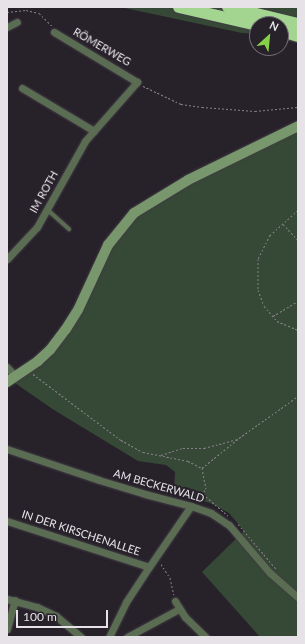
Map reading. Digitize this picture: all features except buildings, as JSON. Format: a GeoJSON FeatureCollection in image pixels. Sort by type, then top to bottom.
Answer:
{"type":"FeatureCollection","features":[{"type":"Feature","properties":{"kind":"highway"},"geometry":{"type":"LineString","coordinates":[[179,7],[249,19]]}},
{"type":"Feature","properties":{"kind":"highway"},"geometry":{"type":"LineString","coordinates":[[228,7],[249,16]]}},
{"type":"Feature","properties":{"kind":"highway"},"geometry":{"type":"LineString","coordinates":[[247,7],[255,16]]}},
{"type":"Feature","properties":{"kind":"street"},"geometry":{"type":"LineString","coordinates":[[7,27],[17,22]]}},
{"type":"Feature","properties":{"kind":"street","name":"RÖMERWEG"},"geometry":{"type":"LineString","coordinates":[[54,32],[137,82]]}},
{"type":"Feature","properties":{"kind":"street","name":"IM ROTH"},"geometry":{"type":"LineString","coordinates":[[7,259],[32,234],[85,141],[137,82]]}},
{"type":"Feature","properties":{"kind":"street"},"geometry":{"type":"LineString","coordinates":[[22,88],[94,131]]}},
{"type":"Feature","properties":{"kind":"street"},"geometry":{"type":"LineString","coordinates":[[7,367],[12,379],[50,350],[78,310],[108,246],[134,213],[188,180],[298,126]]}},
{"type":"Feature","properties":{"kind":"street","name":"AM BECKERWALD"},"geometry":{"type":"LineString","coordinates":[[7,449],[145,494],[211,513],[229,525],[270,574],[298,598]]}},
{"type":"Feature","properties":{"kind":"street"},"geometry":{"type":"LineString","coordinates":[[109,637],[126,602],[191,506]]}},
{"type":"Feature","properties":{"kind":"street","name":"IN DER KIRSCHENALLEE"},"geometry":{"type":"LineString","coordinates":[[7,521],[149,567]]}},
{"type":"Feature","properties":{"kind":"street"},"geometry":{"type":"LineString","coordinates":[[7,629],[11,600],[37,606],[56,616],[81,637]]}},
{"type":"Feature","properties":{"kind":"street"},"geometry":{"type":"LineString","coordinates":[[175,601],[179,609],[206,637]]}},
{"type":"Feature","properties":{"kind":"street"},"geometry":{"type":"LineString","coordinates":[[127,637],[179,609]]}},
{"type":"Feature","properties":{"kind":"lane"},"geometry":{"type":"LineString","coordinates":[[47,209],[69,229]]}},
{"type":"Feature","properties":{"kind":"path"},"geometry":{"type":"LineString","coordinates":[[7,12],[26,10],[38,13],[50,23],[54,32]]}},
{"type":"Feature","properties":{"kind":"path"},"geometry":{"type":"LineString","coordinates":[[137,82],[150,91],[181,104],[255,111],[298,107]]}},
{"type":"Feature","properties":{"kind":"path"},"geometry":{"type":"LineString","coordinates":[[298,210],[270,235],[258,259],[258,290],[264,306],[277,321],[298,330]]}},
{"type":"Feature","properties":{"kind":"path"},"geometry":{"type":"LineString","coordinates":[[283,224],[298,240]]}},
{"type":"Feature","properties":{"kind":"path"},"geometry":{"type":"LineString","coordinates":[[273,316],[298,301]]}},
{"type":"Feature","properties":{"kind":"path"},"geometry":{"type":"LineString","coordinates":[[27,369],[121,440],[143,452],[188,460],[202,468],[206,490],[191,506]]}},
{"type":"Feature","properties":{"kind":"path"},"geometry":{"type":"LineString","coordinates":[[202,468],[239,438],[298,396]]}},
{"type":"Feature","properties":{"kind":"path"},"geometry":{"type":"LineString","coordinates":[[160,456],[183,448],[204,448],[239,438]]}},
{"type":"Feature","properties":{"kind":"path"},"geometry":{"type":"LineString","coordinates":[[156,556],[170,578],[175,601]]}},
{"type":"Feature","properties":{"kind":"green space"},"geometry":{"type":"Polygon","coordinates":[[[120,7],[298,7],[298,43],[289,41],[289,16],[249,16],[249,33],[120,7]]]}},
{"type":"Feature","properties":{"kind":"green space"},"geometry":{"type":"Polygon","coordinates":[[[298,129],[298,637],[260,637],[202,572],[244,531],[229,513],[210,503],[174,493],[175,472],[166,465],[138,461],[54,410],[12,381],[52,350],[82,313],[112,247],[136,214],[186,185],[298,129]]]}}]}
